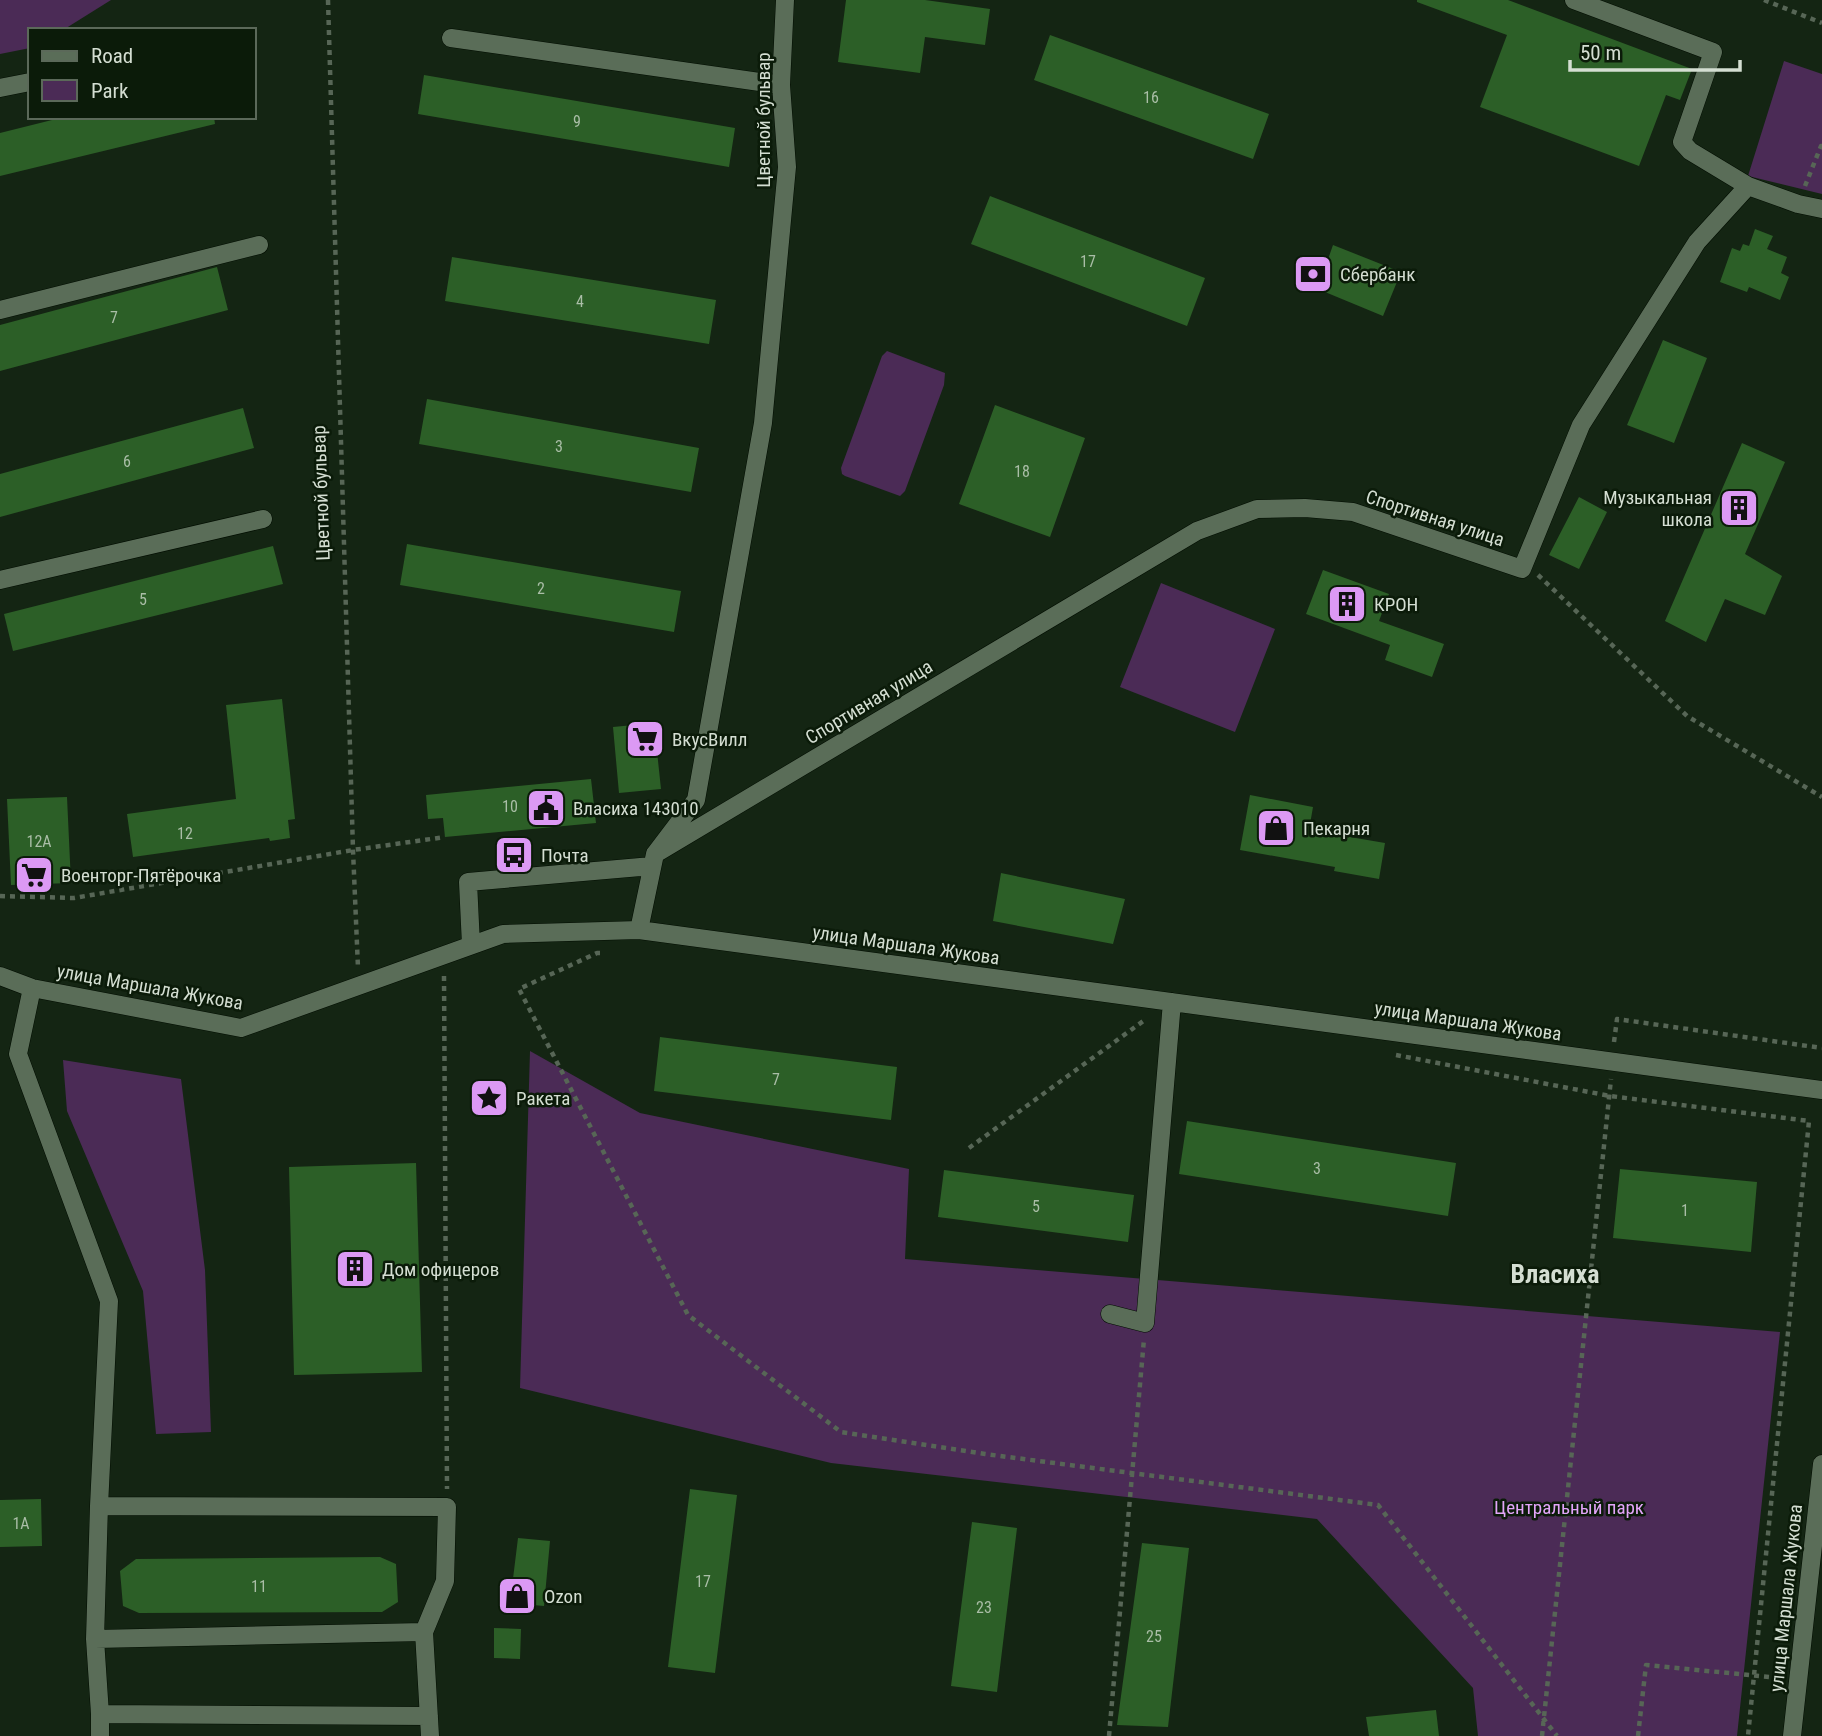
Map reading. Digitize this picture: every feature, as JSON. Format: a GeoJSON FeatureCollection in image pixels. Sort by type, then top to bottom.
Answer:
{"type":"FeatureCollection","features":[{"type":"Feature","properties":{"kind":"street","name":"Цветной бульвар"},"geometry":{"type":"LineString","coordinates":[[639,930],[653,860],[696,800],[762,423],[787,167],[782,85],[785,0]]}},
{"type":"Feature","properties":{"kind":"street"},"geometry":{"type":"LineString","coordinates":[[1574,0],[1713,52],[1682,142],[1690,151],[1748,186],[1798,204],[1822,209]]}},
{"type":"Feature","properties":{"kind":"street"},"geometry":{"type":"LineString","coordinates":[[451,38],[782,85]]}},
{"type":"Feature","properties":{"kind":"street"},"geometry":{"type":"LineString","coordinates":[[0,88],[28,82]]}},
{"type":"Feature","properties":{"kind":"street","name":"Спортивная улица"},"geometry":{"type":"LineString","coordinates":[[653,860],[1197,531],[1257,509],[1305,508],[1353,512],[1522,569],[1581,425],[1697,242],[1748,186]]}},
{"type":"Feature","properties":{"kind":"street"},"geometry":{"type":"LineString","coordinates":[[0,310],[259,245]]}},
{"type":"Feature","properties":{"kind":"street"},"geometry":{"type":"LineString","coordinates":[[0,580],[263,519]]}},
{"type":"Feature","properties":{"kind":"street"},"geometry":{"type":"LineString","coordinates":[[471,946],[468,882],[653,860]]}},
{"type":"Feature","properties":{"kind":"street","name":"улица Маршала Жукова"},"geometry":{"type":"LineString","coordinates":[[0,976],[32,988],[241,1028],[503,934],[639,930],[1172,1007],[1822,1090]]}},
{"type":"Feature","properties":{"kind":"street"},"geometry":{"type":"LineString","coordinates":[[32,988],[19,1054],[109,1301],[95,1639],[100,1736]]}},
{"type":"Feature","properties":{"kind":"street"},"geometry":{"type":"LineString","coordinates":[[1110,1314],[1145,1323],[1172,1007]]}},
{"type":"Feature","properties":{"kind":"street","name":"улица Маршала Жукова"},"geometry":{"type":"LineString","coordinates":[[1792,1736],[1822,1464]]}},
{"type":"Feature","properties":{"kind":"street"},"geometry":{"type":"LineString","coordinates":[[99,1506],[447,1507],[445,1581],[424,1632],[430,1736]]}},
{"type":"Feature","properties":{"kind":"street"},"geometry":{"type":"LineString","coordinates":[[95,1639],[424,1632]]}},
{"type":"Feature","properties":{"kind":"street"},"geometry":{"type":"LineString","coordinates":[[100,1714],[429,1716]]}},
{"type":"Feature","properties":{"kind":"path","name":"Цветной бульвар"},"geometry":{"type":"LineString","coordinates":[[328,0],[359,986]]}},
{"type":"Feature","properties":{"kind":"path"},"geometry":{"type":"LineString","coordinates":[[1765,0],[1822,23]]}},
{"type":"Feature","properties":{"kind":"path"},"geometry":{"type":"LineString","coordinates":[[1798,204],[1822,146]]}},
{"type":"Feature","properties":{"kind":"path"},"geometry":{"type":"LineString","coordinates":[[1525,563],[1687,716],[1822,797]]}},
{"type":"Feature","properties":{"kind":"path"},"geometry":{"type":"LineString","coordinates":[[0,896],[74,898],[445,837]]}},
{"type":"Feature","properties":{"kind":"path"},"geometry":{"type":"LineString","coordinates":[[609,953],[597,953],[519,989],[688,1315],[841,1432],[985,1454],[1378,1505],[1558,1736]]}},
{"type":"Feature","properties":{"kind":"path"},"geometry":{"type":"LineString","coordinates":[[444,955],[447,1507]]}},
{"type":"Feature","properties":{"kind":"path"},"geometry":{"type":"LineString","coordinates":[[968,1148],[1158,1010],[1172,1007]]}},
{"type":"Feature","properties":{"kind":"path"},"geometry":{"type":"LineString","coordinates":[[1542,1736],[1617,1019],[1822,1048]]}},
{"type":"Feature","properties":{"kind":"path"},"geometry":{"type":"LineString","coordinates":[[1391,1054],[1610,1096],[1809,1121],[1748,1736]]}},
{"type":"Feature","properties":{"kind":"path"},"geometry":{"type":"LineString","coordinates":[[1109,1736],[1145,1323]]}},
{"type":"Feature","properties":{"kind":"path"},"geometry":{"type":"LineString","coordinates":[[1638,1736],[1646,1665],[1798,1680]]}},
{"type":"Feature","properties":{"kind":"green space"},"geometry":{"type":"Polygon","coordinates":[[[0,0],[111,0],[66,28],[28,28],[28,48],[0,54],[0,0]]]}},
{"type":"Feature","properties":{"kind":"green space"},"geometry":{"type":"Polygon","coordinates":[[[1784,61],[1822,74],[1822,194],[1748,176],[1784,61]]]}},
{"type":"Feature","properties":{"kind":"green space"},"geometry":{"type":"Polygon","coordinates":[[[887,351],[945,373],[944,385],[905,491],[900,496],[845,476],[841,468],[882,356],[887,351]]]}},
{"type":"Feature","properties":{"kind":"green space"},"geometry":{"type":"Polygon","coordinates":[[[1161,583],[1275,629],[1235,732],[1120,687],[1161,583]]]}},
{"type":"Feature","properties":{"kind":"green space","name":"Центральный парк"},"geometry":{"type":"Polygon","coordinates":[[[530,1051],[640,1113],[909,1169],[905,1259],[1780,1332],[1737,1736],[1478,1736],[1473,1688],[1317,1519],[831,1463],[520,1388],[530,1051]]]}},
{"type":"Feature","properties":{"kind":"green space"},"geometry":{"type":"Polygon","coordinates":[[[63,1060],[181,1079],[205,1270],[211,1432],[156,1434],[143,1291],[67,1111],[63,1060]]]}},
{"type":"Feature","properties":{"kind":"building"},"geometry":{"type":"Polygon","coordinates":[[[846,0],[925,0],[990,9],[985,45],[925,37],[920,73],[838,62],[846,0]]]}},
{"type":"Feature","properties":{"kind":"building"},"geometry":{"type":"Polygon","coordinates":[[[1417,0],[1508,0],[1692,69],[1680,100],[1666,95],[1639,166],[1480,107],[1507,35],[1417,0]]]}},
{"type":"Feature","properties":{"kind":"building"},"geometry":{"type":"Polygon","coordinates":[[[1050,35],[1269,114],[1253,159],[1034,80],[1050,35]]]}},
{"type":"Feature","properties":{"kind":"building"},"geometry":{"type":"Polygon","coordinates":[[[424,75],[735,128],[729,167],[418,114],[424,75]]]}},
{"type":"Feature","properties":{"kind":"building"},"geometry":{"type":"Polygon","coordinates":[[[56,119],[214,119],[215,124],[0,176],[0,133],[56,119]]]}},
{"type":"Feature","properties":{"kind":"building"},"geometry":{"type":"Polygon","coordinates":[[[990,196],[1205,278],[1187,326],[971,244],[990,196]]]}},
{"type":"Feature","properties":{"kind":"building"},"geometry":{"type":"Polygon","coordinates":[[[1755,229],[1773,236],[1767,249],[1787,257],[1781,273],[1789,277],[1780,300],[1749,287],[1747,292],[1720,282],[1732,248],[1740,251],[1743,244],[1749,246],[1755,229]]]}},
{"type":"Feature","properties":{"kind":"building"},"geometry":{"type":"Polygon","coordinates":[[[1333,245],[1401,272],[1383,316],[1296,280],[1306,257],[1326,265],[1333,245]]]}},
{"type":"Feature","properties":{"kind":"building"},"geometry":{"type":"Polygon","coordinates":[[[452,257],[716,300],[709,344],[445,301],[452,257]]]}},
{"type":"Feature","properties":{"kind":"building"},"geometry":{"type":"Polygon","coordinates":[[[217,267],[228,310],[0,371],[0,325],[217,267]]]}},
{"type":"Feature","properties":{"kind":"building"},"geometry":{"type":"Polygon","coordinates":[[[1663,340],[1707,358],[1674,443],[1627,425],[1663,340]]]}},
{"type":"Feature","properties":{"kind":"building"},"geometry":{"type":"Polygon","coordinates":[[[427,399],[699,448],[691,492],[419,444],[427,399]]]}},
{"type":"Feature","properties":{"kind":"building"},"geometry":{"type":"Polygon","coordinates":[[[995,405],[1085,438],[1050,537],[959,504],[995,405]]]}},
{"type":"Feature","properties":{"kind":"building"},"geometry":{"type":"Polygon","coordinates":[[[243,408],[254,448],[0,517],[0,474],[243,408]]]}},
{"type":"Feature","properties":{"kind":"building","name":"Музыкальная школа"},"geometry":{"type":"Polygon","coordinates":[[[1742,443],[1785,462],[1745,554],[1782,576],[1765,615],[1725,599],[1706,642],[1665,621],[1742,443]]]}},
{"type":"Feature","properties":{"kind":"building"},"geometry":{"type":"Polygon","coordinates":[[[1579,497],[1607,512],[1579,569],[1549,555],[1579,497]]]}},
{"type":"Feature","properties":{"kind":"building"},"geometry":{"type":"Polygon","coordinates":[[[407,544],[681,591],[674,632],[400,585],[407,544]]]}},
{"type":"Feature","properties":{"kind":"building"},"geometry":{"type":"Polygon","coordinates":[[[273,546],[283,584],[13,651],[4,614],[273,546]]]}},
{"type":"Feature","properties":{"kind":"building","name":"КРОН"},"geometry":{"type":"Polygon","coordinates":[[[1323,570],[1389,594],[1379,621],[1444,644],[1432,677],[1385,660],[1390,645],[1306,614],[1323,570]]]}},
{"type":"Feature","properties":{"kind":"building"},"geometry":{"type":"Polygon","coordinates":[[[282,699],[295,819],[288,820],[290,838],[270,841],[269,838],[133,857],[127,814],[236,799],[226,705],[282,699]]]}},
{"type":"Feature","properties":{"kind":"building"},"geometry":{"type":"Polygon","coordinates":[[[654,723],[661,789],[619,793],[613,727],[654,723]]]}},
{"type":"Feature","properties":{"kind":"building"},"geometry":{"type":"Polygon","coordinates":[[[591,779],[596,823],[445,837],[443,818],[428,819],[426,795],[591,779]]]}},
{"type":"Feature","properties":{"kind":"building"},"geometry":{"type":"Polygon","coordinates":[[[1250,795],[1313,807],[1309,830],[1385,843],[1379,879],[1334,871],[1335,867],[1240,850],[1250,795]]]}},
{"type":"Feature","properties":{"kind":"building"},"geometry":{"type":"Polygon","coordinates":[[[67,797],[71,883],[11,885],[7,799],[67,797]]]}},
{"type":"Feature","properties":{"kind":"building"},"geometry":{"type":"Polygon","coordinates":[[[1001,873],[1125,899],[1113,944],[993,921],[1001,873]]]}},
{"type":"Feature","properties":{"kind":"building"},"geometry":{"type":"Polygon","coordinates":[[[660,1037],[897,1067],[891,1120],[654,1091],[660,1037]]]}},
{"type":"Feature","properties":{"kind":"building"},"geometry":{"type":"Polygon","coordinates":[[[1187,1121],[1456,1163],[1448,1216],[1179,1174],[1187,1121]]]}},
{"type":"Feature","properties":{"kind":"building","name":"Дом офицеров"},"geometry":{"type":"Polygon","coordinates":[[[416,1163],[422,1372],[294,1375],[289,1167],[416,1163]]]}},
{"type":"Feature","properties":{"kind":"building"},"geometry":{"type":"Polygon","coordinates":[[[1620,1169],[1757,1182],[1751,1252],[1613,1238],[1620,1169]]]}},
{"type":"Feature","properties":{"kind":"building"},"geometry":{"type":"Polygon","coordinates":[[[944,1170],[1134,1195],[1128,1242],[938,1217],[944,1170]]]}},
{"type":"Feature","properties":{"kind":"building"},"geometry":{"type":"Polygon","coordinates":[[[690,1489],[737,1495],[715,1673],[668,1667],[690,1489]]]}},
{"type":"Feature","properties":{"kind":"building"},"geometry":{"type":"Polygon","coordinates":[[[41,1499],[42,1546],[0,1547],[0,1500],[41,1499]]]}},
{"type":"Feature","properties":{"kind":"building"},"geometry":{"type":"Polygon","coordinates":[[[972,1522],[1017,1528],[997,1692],[951,1686],[972,1522]]]}},
{"type":"Feature","properties":{"kind":"building"},"geometry":{"type":"Polygon","coordinates":[[[518,1538],[550,1541],[544,1606],[510,1603],[518,1538]]]}},
{"type":"Feature","properties":{"kind":"building"},"geometry":{"type":"Polygon","coordinates":[[[1142,1543],[1189,1548],[1168,1727],[1117,1725],[1142,1543]]]}},
{"type":"Feature","properties":{"kind":"building"},"geometry":{"type":"Polygon","coordinates":[[[380,1557],[396,1564],[398,1602],[382,1612],[139,1613],[123,1606],[120,1571],[136,1559],[380,1557]]]}},
{"type":"Feature","properties":{"kind":"building"},"geometry":{"type":"Polygon","coordinates":[[[494,1628],[521,1629],[520,1659],[494,1658],[494,1628]]]}},
{"type":"Feature","properties":{"kind":"building"},"geometry":{"type":"Polygon","coordinates":[[[1436,1710],[1439,1736],[1369,1736],[1366,1717],[1436,1710]]]}},
{"type":"Feature","properties":{"kind":"place","name":"Сбербанк"},"geometry":{"type":"Point","coordinates":[1313,274]}},
{"type":"Feature","properties":{"kind":"place","name":"Музыкальная школа"},"geometry":{"type":"Point","coordinates":[1739,508]}},
{"type":"Feature","properties":{"kind":"place","name":"КРОН"},"geometry":{"type":"Point","coordinates":[1347,604]}},
{"type":"Feature","properties":{"kind":"place","name":"ВкусВилл"},"geometry":{"type":"Point","coordinates":[645,739]}},
{"type":"Feature","properties":{"kind":"place","name":"Власиха 143010"},"geometry":{"type":"Point","coordinates":[546,808]}},
{"type":"Feature","properties":{"kind":"place","name":"Пекарня"},"geometry":{"type":"Point","coordinates":[1276,828]}},
{"type":"Feature","properties":{"kind":"place","name":"Почта"},"geometry":{"type":"Point","coordinates":[514,855]}},
{"type":"Feature","properties":{"kind":"place","name":"Военторг-Пятёрочка"},"geometry":{"type":"Point","coordinates":[34,875]}},
{"type":"Feature","properties":{"kind":"place","name":"Ракета"},"geometry":{"type":"Point","coordinates":[489,1098]}},
{"type":"Feature","properties":{"kind":"place","name":"Дом офицеров"},"geometry":{"type":"Point","coordinates":[355,1269]}},
{"type":"Feature","properties":{"kind":"place","name":"Ozon"},"geometry":{"type":"Point","coordinates":[517,1596]}},
{"type":"Feature","properties":{"kind":"district","name":"Власиха"},"geometry":{"type":"Point","coordinates":[1555,1274]}}]}
